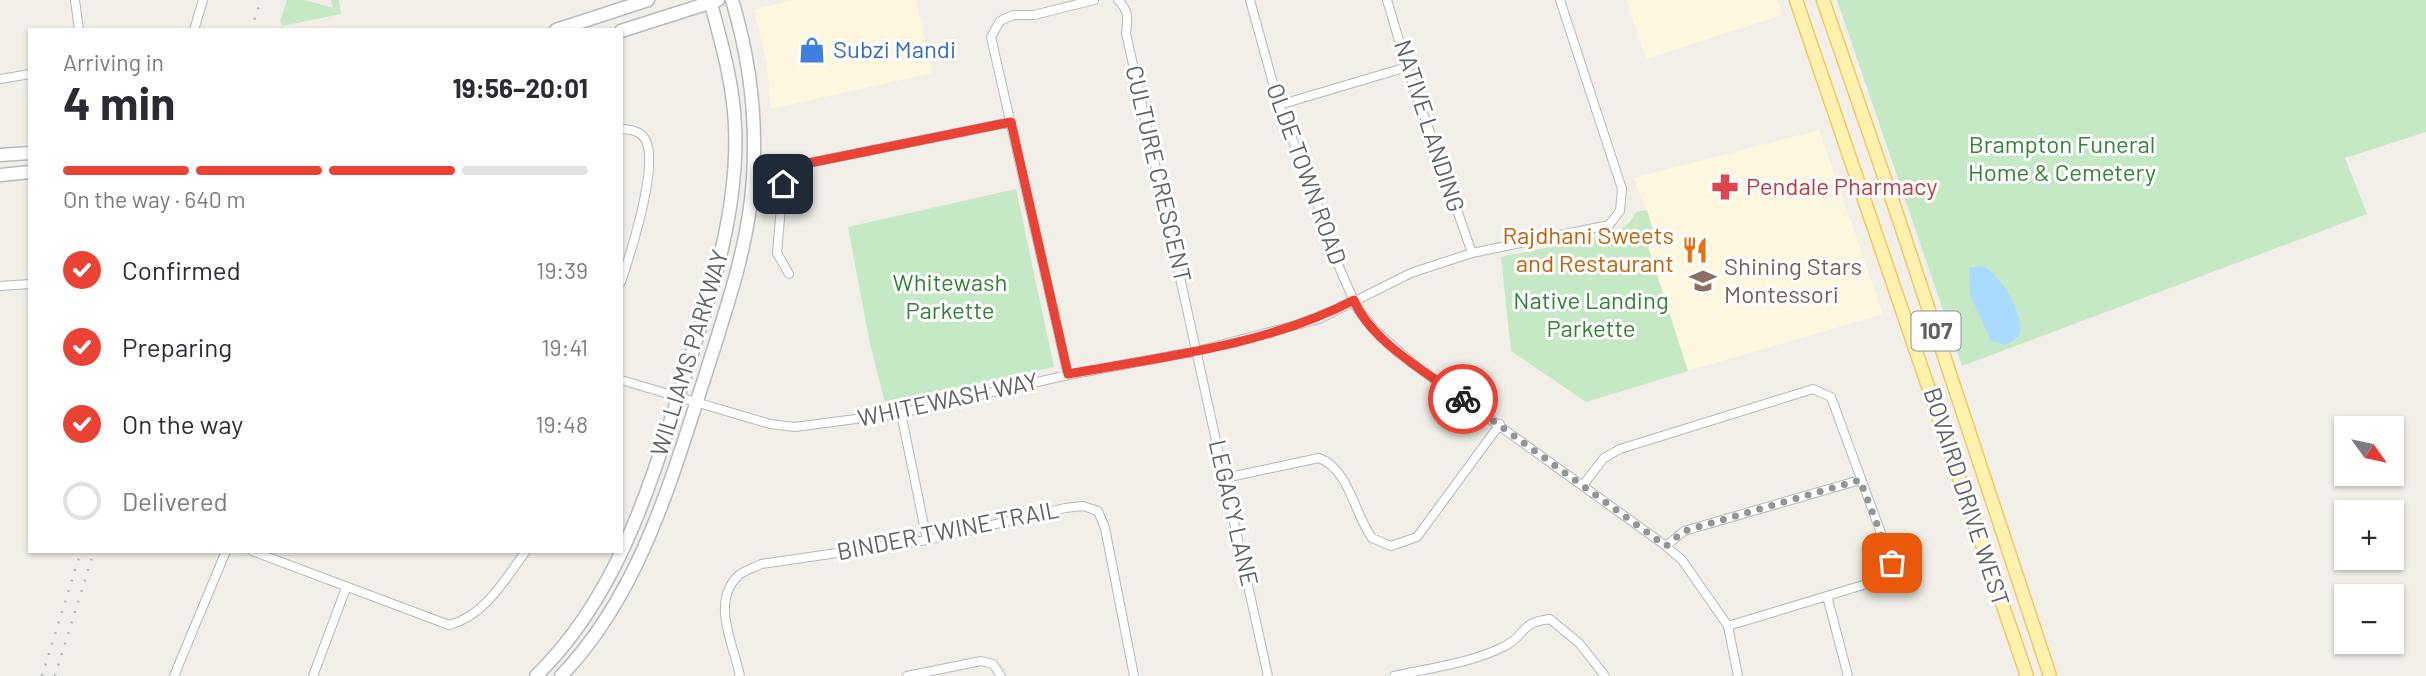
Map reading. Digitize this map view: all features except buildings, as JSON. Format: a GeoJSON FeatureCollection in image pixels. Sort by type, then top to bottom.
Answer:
{"type":"FeatureCollection","features":[{"type":"Feature","properties":{"kind":"main road"},"geometry":{"type":"LineString","coordinates":[[562,28],[648,0]]}},
{"type":"Feature","properties":{"kind":"main road","name":"WILLIAMS PARKWAY"},"geometry":{"type":"LineString","coordinates":[[561,676],[594,637],[639,561],[696,404],[735,280],[753,180],[753,89],[733,0]]}},
{"type":"Feature","properties":{"kind":"main road","name":"BOVAIRD DRIVE WEST"},"geometry":{"type":"LineString","coordinates":[[1796,0],[2027,676]]}},
{"type":"Feature","properties":{"kind":"main road","name":"BOVAIRD DRIVE WEST"},"geometry":{"type":"LineString","coordinates":[[1823,0],[2050,676]]}},
{"type":"Feature","properties":{"kind":"main road"},"geometry":{"type":"LineString","coordinates":[[623,30],[713,1]]}},
{"type":"Feature","properties":{"kind":"main road","name":"WILLIAMS PARKWAY"},"geometry":{"type":"LineString","coordinates":[[536,676],[590,612],[624,552],[678,399],[718,263],[728,218],[735,127],[732,87],[713,1]]}},
{"type":"Feature","properties":{"kind":"main road"},"geometry":{"type":"LineString","coordinates":[[1814,50],[1837,40]]}},
{"type":"Feature","properties":{"kind":"main road"},"geometry":{"type":"LineString","coordinates":[[0,155],[28,153]]}},
{"type":"Feature","properties":{"kind":"main road"},"geometry":{"type":"LineString","coordinates":[[0,175],[28,172]]}},
{"type":"Feature","properties":{"kind":"street"},"geometry":{"type":"LineString","coordinates":[[75,0],[79,28]]}},
{"type":"Feature","properties":{"kind":"street"},"geometry":{"type":"LineString","coordinates":[[195,28],[203,0]]}},
{"type":"Feature","properties":{"kind":"street"},"geometry":{"type":"LineString","coordinates":[[1068,374],[1011,122],[991,47],[994,29],[1013,15],[1034,15],[1094,0]]}},
{"type":"Feature","properties":{"kind":"street","name":"CULTURE CRESCENT"},"geometry":{"type":"LineString","coordinates":[[1118,0],[1126,9],[1126,33],[1197,351]]}},
{"type":"Feature","properties":{"kind":"street","name":"OLDE TOWN ROAD"},"geometry":{"type":"LineString","coordinates":[[1250,0],[1279,105],[1336,260],[1354,300],[1374,329],[1412,363],[1500,424],[1682,560],[1728,626],[1738,676]]}},
{"type":"Feature","properties":{"kind":"street","name":"NATIVE LANDING"},"geometry":{"type":"LineString","coordinates":[[1387,0],[1407,67],[1472,253]]}},
{"type":"Feature","properties":{"kind":"street"},"geometry":{"type":"LineString","coordinates":[[1354,300],[1411,273],[1472,253],[1604,227],[1620,211],[1622,189],[1560,0]]}},
{"type":"Feature","properties":{"kind":"street"},"geometry":{"type":"LineString","coordinates":[[1279,105],[1407,67]]}},
{"type":"Feature","properties":{"kind":"street"},"geometry":{"type":"LineString","coordinates":[[0,79],[28,74]]}},
{"type":"Feature","properties":{"kind":"street"},"geometry":{"type":"LineString","coordinates":[[789,274],[776,253],[783,184],[799,165],[1011,122]]}},
{"type":"Feature","properties":{"kind":"street"},"geometry":{"type":"LineString","coordinates":[[623,129],[639,132],[646,141],[649,159],[638,230],[623,276]]}},
{"type":"Feature","properties":{"kind":"street"},"geometry":{"type":"LineString","coordinates":[[0,286],[28,284]]}},
{"type":"Feature","properties":{"kind":"street","name":"WHITEWASH WAY"},"geometry":{"type":"LineString","coordinates":[[623,381],[770,424],[795,427],[901,413],[1068,374],[1197,351],[1319,319],[1354,300]]}},
{"type":"Feature","properties":{"kind":"street","name":"LEGACY LANE"},"geometry":{"type":"LineString","coordinates":[[1197,351],[1268,676]]}},
{"type":"Feature","properties":{"kind":"street"},"geometry":{"type":"LineString","coordinates":[[1583,485],[1604,458],[1620,449],[1813,389],[1831,397],[1892,563],[1884,579],[1728,626]]}},
{"type":"Feature","properties":{"kind":"street"},"geometry":{"type":"LineString","coordinates":[[901,413],[928,540]]}},
{"type":"Feature","properties":{"kind":"street"},"geometry":{"type":"LineString","coordinates":[[1225,478],[1319,458],[1329,462],[1339,473],[1372,538],[1391,546],[1416,537],[1500,424]]}},
{"type":"Feature","properties":{"kind":"street"},"geometry":{"type":"LineString","coordinates":[[1666,546],[1684,531],[1860,480]]}},
{"type":"Feature","properties":{"kind":"street","name":"BINDER TWINE TRAIL"},"geometry":{"type":"LineString","coordinates":[[740,676],[725,618],[725,594],[737,576],[761,564],[928,540],[1083,506],[1098,511],[1105,528],[1135,676]]}},
{"type":"Feature","properties":{"kind":"street"},"geometry":{"type":"LineString","coordinates":[[174,676],[225,553]]}},
{"type":"Feature","properties":{"kind":"street"},"geometry":{"type":"LineString","coordinates":[[257,553],[449,625],[462,622],[485,604],[524,553]]}},
{"type":"Feature","properties":{"kind":"street"},"geometry":{"type":"LineString","coordinates":[[313,676],[346,588]]}},
{"type":"Feature","properties":{"kind":"street"},"geometry":{"type":"LineString","coordinates":[[1828,596],[1848,676]]}},
{"type":"Feature","properties":{"kind":"street"},"geometry":{"type":"LineString","coordinates":[[1394,676],[1443,665],[1507,645],[1530,621],[1550,619],[1579,643],[1605,676]]}},
{"type":"Feature","properties":{"kind":"street"},"geometry":{"type":"LineString","coordinates":[[907,676],[981,661],[993,664],[1002,676]]}},
{"type":"Feature","properties":{"kind":"shaded area"},"geometry":{"type":"Polygon","coordinates":[[[793,0],[916,0],[932,73],[771,109],[767,63],[754,10],[793,0]]]}},
{"type":"Feature","properties":{"kind":"shaded area"},"geometry":{"type":"Polygon","coordinates":[[[1626,0],[1777,0],[1782,15],[1646,59],[1626,0]]]}},
{"type":"Feature","properties":{"kind":"shaded area"},"geometry":{"type":"Polygon","coordinates":[[[1819,130],[1883,314],[1688,371],[1644,234],[1653,230],[1634,178],[1819,130]]]}},
{"type":"Feature","properties":{"kind":"green space"},"geometry":{"type":"Polygon","coordinates":[[[287,0],[305,0],[333,8],[331,0],[339,0],[341,14],[282,26],[280,21],[287,0]]]}},
{"type":"Feature","properties":{"kind":"green space","name":"Brampton Funeral Home & Cemetery"},"geometry":{"type":"Polygon","coordinates":[[[1837,0],[2426,0],[2426,132],[2345,158],[2367,214],[1962,366],[1837,0]]]}},
{"type":"Feature","properties":{"kind":"green space","name":"Whitewash Parkette"},"geometry":{"type":"Polygon","coordinates":[[[1016,189],[1054,367],[885,402],[870,344],[848,227],[1016,189]]]}},
{"type":"Feature","properties":{"kind":"green space","name":"Native Landing Parkette"},"geometry":{"type":"Polygon","coordinates":[[[1647,210],[1653,230],[1644,235],[1688,371],[1586,402],[1511,351],[1501,257],[1616,233],[1630,222],[1636,212],[1647,210]]]}},
{"type":"Feature","properties":{"kind":"water"},"geometry":{"type":"Polygon","coordinates":[[[1981,266],[1996,277],[2016,309],[2020,329],[2018,337],[2006,345],[1991,341],[1970,295],[1969,268],[1981,266]]]}},
{"type":"Feature","properties":{"kind":"railway"},"geometry":{"type":"LineString","coordinates":[[252,28],[261,0]]}},
{"type":"Feature","properties":{"kind":"railway"},"geometry":{"type":"LineString","coordinates":[[42,676],[80,553]]}},
{"type":"Feature","properties":{"kind":"railway"},"geometry":{"type":"LineString","coordinates":[[55,676],[93,553]]}},
{"type":"Feature","properties":{"kind":"way so far"},"geometry":{"type":"LineString","coordinates":[[1463,399],[1666,546],[1684,531],[1860,480],[1892,563]]}},
{"type":"Feature","properties":{"kind":"place","name":"Subzi Mandi"},"geometry":{"type":"Point","coordinates":[812,50]}},
{"type":"Feature","properties":{"kind":"place","name":"Pendale Pharmacy"},"geometry":{"type":"Point","coordinates":[1725,187]}},
{"type":"Feature","properties":{"kind":"place","name":"Rajdhani Sweets and Restaurant"},"geometry":{"type":"Point","coordinates":[1695,250]}},
{"type":"Feature","properties":{"kind":"place","name":"Shining Stars Montessori"},"geometry":{"type":"Point","coordinates":[1703,281]}},
{"type":"Feature","properties":{"kind":"route"},"geometry":{"type":"LineString","coordinates":[[783,184],[790,172],[799,165],[1011,122],[1068,374],[1197,351],[1319,319],[1354,300],[1374,329],[1412,363],[1463,399]]}}]}
